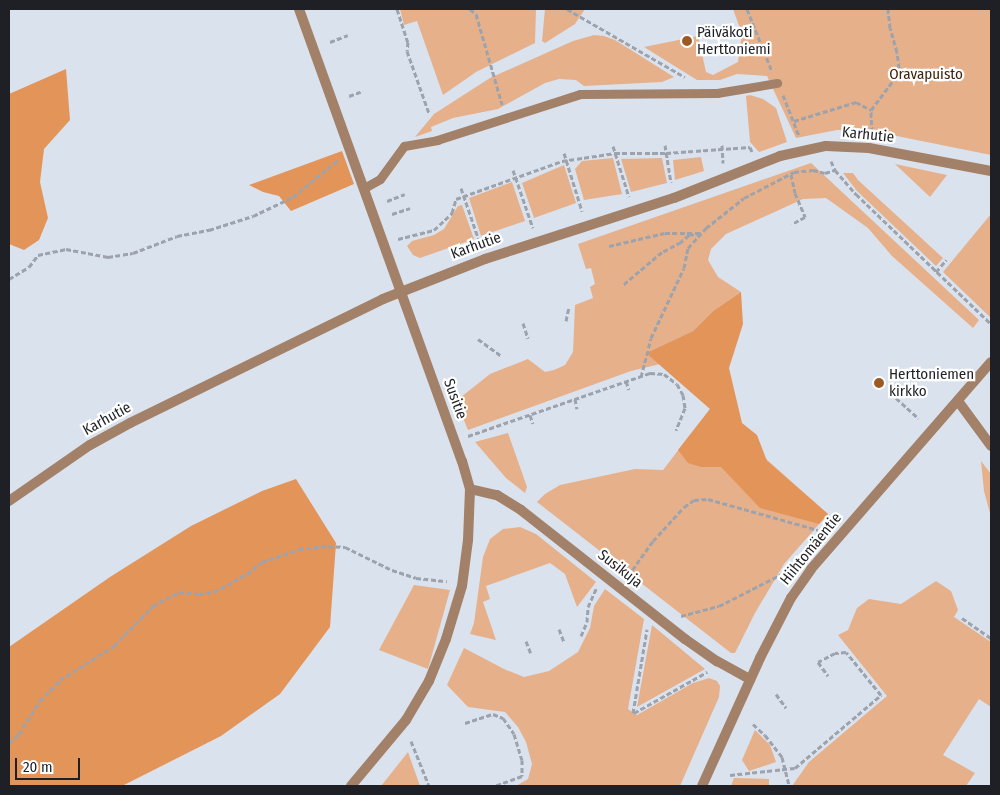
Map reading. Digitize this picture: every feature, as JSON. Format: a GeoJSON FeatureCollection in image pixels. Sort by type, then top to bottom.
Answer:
{"type":"FeatureCollection","features":[{"type":"Feature","properties":{"kind":"street","name":"Susitie"},"geometry":{"type":"LineString","coordinates":[[299,9],[462,461],[470,489],[468,540],[463,580],[448,634],[429,681],[406,720],[351,786]]}},
{"type":"Feature","properties":{"kind":"street","name":"Karhutie"},"geometry":{"type":"LineString","coordinates":[[9,501],[90,445],[130,423],[401,291],[484,258],[674,198],[725,176],[780,156],[826,146],[869,148],[991,171]]}},
{"type":"Feature","properties":{"kind":"street","name":"Hiihtomäentie"},"geometry":{"type":"LineString","coordinates":[[702,786],[775,626],[811,569],[991,362]]}},
{"type":"Feature","properties":{"kind":"street"},"geometry":{"type":"LineString","coordinates":[[958,401],[991,446]]}},
{"type":"Feature","properties":{"kind":"street","name":"Susikuja"},"geometry":{"type":"LineString","coordinates":[[470,489],[497,495],[524,512],[685,639],[722,664],[750,679]]}},
{"type":"Feature","properties":{"kind":"lane"},"geometry":{"type":"LineString","coordinates":[[364,188],[380,179],[404,146],[437,140],[580,94],[717,93],[777,82]]}},
{"type":"Feature","properties":{"kind":"path"},"geometry":{"type":"LineString","coordinates":[[397,9],[408,42],[407,51],[430,113]]}},
{"type":"Feature","properties":{"kind":"path"},"geometry":{"type":"LineString","coordinates":[[470,9],[476,14],[506,118]]}},
{"type":"Feature","properties":{"kind":"path"},"geometry":{"type":"LineString","coordinates":[[567,9],[688,78]]}},
{"type":"Feature","properties":{"kind":"path"},"geometry":{"type":"LineString","coordinates":[[869,148],[872,131],[871,110],[894,80],[899,68],[897,52],[890,28],[888,9]]}},
{"type":"Feature","properties":{"kind":"path"},"geometry":{"type":"LineString","coordinates":[[330,42],[348,35]]}},
{"type":"Feature","properties":{"kind":"path"},"geometry":{"type":"LineString","coordinates":[[739,54],[763,49]]}},
{"type":"Feature","properties":{"kind":"path"},"geometry":{"type":"LineString","coordinates":[[349,96],[363,91]]}},
{"type":"Feature","properties":{"kind":"path"},"geometry":{"type":"LineString","coordinates":[[794,121],[856,102],[871,110]]}},
{"type":"Feature","properties":{"kind":"path"},"geometry":{"type":"LineString","coordinates":[[665,145],[674,198]]}},
{"type":"Feature","properties":{"kind":"path"},"geometry":{"type":"LineString","coordinates":[[722,145],[722,150]]}},
{"type":"Feature","properties":{"kind":"path"},"geometry":{"type":"LineString","coordinates":[[613,146],[634,212]]}},
{"type":"Feature","properties":{"kind":"path"},"geometry":{"type":"LineString","coordinates":[[382,242],[434,230],[452,213],[456,199],[566,160],[615,153],[666,153],[750,147]]}},
{"type":"Feature","properties":{"kind":"path"},"geometry":{"type":"LineString","coordinates":[[9,279],[29,268],[38,255],[66,249],[108,257],[133,253],[177,236],[209,230],[253,216],[293,197],[337,160],[351,152]]}},
{"type":"Feature","properties":{"kind":"path"},"geometry":{"type":"LineString","coordinates":[[564,153],[588,226]]}},
{"type":"Feature","properties":{"kind":"path"},"geometry":{"type":"LineString","coordinates":[[829,157],[835,170],[856,194],[991,324]]}},
{"type":"Feature","properties":{"kind":"path"},"geometry":{"type":"LineString","coordinates":[[513,170],[538,240]]}},
{"type":"Feature","properties":{"kind":"path"},"geometry":{"type":"LineString","coordinates":[[641,376],[651,338],[684,268],[688,248],[701,233],[717,218],[744,198],[791,174],[813,170],[825,173],[835,170]]}},
{"type":"Feature","properties":{"kind":"path"},"geometry":{"type":"LineString","coordinates":[[791,174],[795,193],[805,217],[792,224]]}},
{"type":"Feature","properties":{"kind":"path"},"geometry":{"type":"LineString","coordinates":[[461,188],[484,258]]}},
{"type":"Feature","properties":{"kind":"path"},"geometry":{"type":"LineString","coordinates":[[387,201],[405,194]]}},
{"type":"Feature","properties":{"kind":"path"},"geometry":{"type":"LineString","coordinates":[[392,214],[410,208]]}},
{"type":"Feature","properties":{"kind":"path"},"geometry":{"type":"LineString","coordinates":[[609,246],[665,233],[701,233]]}},
{"type":"Feature","properties":{"kind":"path"},"geometry":{"type":"LineString","coordinates":[[623,285],[662,252],[681,242],[689,235],[701,233]]}},
{"type":"Feature","properties":{"kind":"path"},"geometry":{"type":"LineString","coordinates":[[936,272],[946,260]]}},
{"type":"Feature","properties":{"kind":"path"},"geometry":{"type":"LineString","coordinates":[[566,321],[569,307]]}},
{"type":"Feature","properties":{"kind":"path"},"geometry":{"type":"LineString","coordinates":[[524,323],[528,338]]}},
{"type":"Feature","properties":{"kind":"path"},"geometry":{"type":"LineString","coordinates":[[478,338],[501,356]]}},
{"type":"Feature","properties":{"kind":"path"},"geometry":{"type":"LineString","coordinates":[[468,436],[650,373],[664,374],[677,384],[684,395],[684,408],[676,430]]}},
{"type":"Feature","properties":{"kind":"path"},"geometry":{"type":"LineString","coordinates":[[626,382],[629,390]]}},
{"type":"Feature","properties":{"kind":"path"},"geometry":{"type":"LineString","coordinates":[[896,398],[918,418]]}},
{"type":"Feature","properties":{"kind":"path"},"geometry":{"type":"LineString","coordinates":[[575,400],[577,409]]}},
{"type":"Feature","properties":{"kind":"path"},"geometry":{"type":"LineString","coordinates":[[530,415],[533,424]]}},
{"type":"Feature","properties":{"kind":"path"},"geometry":{"type":"LineString","coordinates":[[627,577],[653,541],[684,507],[694,500],[708,499],[818,530]]}},
{"type":"Feature","properties":{"kind":"path"},"geometry":{"type":"LineString","coordinates":[[9,743],[19,734],[40,701],[60,680],[114,646],[153,606],[179,592],[199,594],[225,588],[248,574],[262,562],[282,554],[299,549],[344,547],[392,570],[424,580],[463,580]]}},
{"type":"Feature","properties":{"kind":"path"},"geometry":{"type":"LineString","coordinates":[[677,617],[719,606],[782,574]]}},
{"type":"Feature","properties":{"kind":"path"},"geometry":{"type":"LineString","coordinates":[[581,636],[587,622],[588,607],[596,589],[606,577]]}},
{"type":"Feature","properties":{"kind":"path"},"geometry":{"type":"LineString","coordinates":[[652,612],[645,636],[633,713],[722,664]]}},
{"type":"Feature","properties":{"kind":"path"},"geometry":{"type":"LineString","coordinates":[[962,618],[991,638]]}},
{"type":"Feature","properties":{"kind":"path"},"geometry":{"type":"LineString","coordinates":[[559,629],[564,642]]}},
{"type":"Feature","properties":{"kind":"path"},"geometry":{"type":"LineString","coordinates":[[526,641],[531,654]]}},
{"type":"Feature","properties":{"kind":"path"},"geometry":{"type":"LineString","coordinates":[[730,775],[795,768],[881,695],[846,652],[835,653],[818,662],[828,676]]}},
{"type":"Feature","properties":{"kind":"path"},"geometry":{"type":"LineString","coordinates":[[776,694],[786,708]]}},
{"type":"Feature","properties":{"kind":"path"},"geometry":{"type":"LineString","coordinates":[[465,723],[493,714],[503,718],[514,734],[522,760],[522,776],[496,786],[496,781]]}},
{"type":"Feature","properties":{"kind":"path"},"geometry":{"type":"LineString","coordinates":[[753,724],[765,735],[782,757],[789,786]]}},
{"type":"Feature","properties":{"kind":"path"},"geometry":{"type":"LineString","coordinates":[[411,741],[429,786]]}},
{"type":"Feature","properties":{"kind":"green space"},"geometry":{"type":"Polygon","coordinates":[[[400,9],[536,9],[535,43],[476,72],[443,95],[417,21],[404,25],[400,9]]]}},
{"type":"Feature","properties":{"kind":"green space"},"geometry":{"type":"Polygon","coordinates":[[[545,9],[585,9],[575,24],[545,43],[542,41],[545,9]]]}},
{"type":"Feature","properties":{"kind":"green space","name":"Oravapuisto"},"geometry":{"type":"Polygon","coordinates":[[[733,9],[991,9],[991,155],[867,130],[837,130],[796,138],[767,76],[737,74],[720,80],[697,80],[644,47],[698,36],[706,72],[713,75],[738,62],[742,34],[733,9]]]}},
{"type":"Feature","properties":{"kind":"green space"},"geometry":{"type":"Polygon","coordinates":[[[594,35],[615,40],[674,77],[662,82],[584,86],[576,80],[559,79],[545,83],[498,109],[453,118],[431,127],[432,131],[415,137],[434,114],[490,78],[573,41],[594,35]]]}},
{"type":"Feature","properties":{"kind":"green space"},"geometry":{"type":"Polygon","coordinates":[[[750,95],[763,99],[776,108],[787,142],[759,152],[750,142],[746,96],[750,95]]]}},
{"type":"Feature","properties":{"kind":"green space"},"geometry":{"type":"Polygon","coordinates":[[[701,157],[704,171],[675,180],[673,160],[701,157]]]}},
{"type":"Feature","properties":{"kind":"green space"},"geometry":{"type":"Polygon","coordinates":[[[613,158],[622,194],[584,200],[575,169],[582,161],[613,158]]]}},
{"type":"Feature","properties":{"kind":"green space"},"geometry":{"type":"Polygon","coordinates":[[[662,158],[667,183],[631,192],[621,159],[662,158]]]}},
{"type":"Feature","properties":{"kind":"green space"},"geometry":{"type":"Polygon","coordinates":[[[811,163],[979,320],[973,328],[892,256],[868,228],[826,198],[803,199],[726,234],[711,249],[708,260],[718,277],[741,292],[713,311],[693,331],[646,353],[660,364],[631,371],[468,430],[456,401],[490,374],[528,359],[545,372],[554,370],[565,365],[573,352],[575,305],[593,298],[590,287],[595,284],[591,268],[586,269],[578,244],[811,163]]]}},
{"type":"Feature","properties":{"kind":"green space"},"geometry":{"type":"Polygon","coordinates":[[[895,164],[947,175],[930,197],[895,164]]]}},
{"type":"Feature","properties":{"kind":"green space"},"geometry":{"type":"Polygon","coordinates":[[[564,165],[576,203],[534,218],[522,183],[564,165]]]}},
{"type":"Feature","properties":{"kind":"green space"},"geometry":{"type":"Polygon","coordinates":[[[843,173],[853,173],[858,180],[943,258],[936,266],[857,191],[843,173]]]}},
{"type":"Feature","properties":{"kind":"green space"},"geometry":{"type":"Polygon","coordinates":[[[512,182],[525,221],[481,236],[469,198],[512,182]]]}},
{"type":"Feature","properties":{"kind":"green space"},"geometry":{"type":"Polygon","coordinates":[[[462,205],[474,239],[420,258],[413,255],[407,246],[412,241],[434,235],[444,229],[458,206],[462,205]]]}},
{"type":"Feature","properties":{"kind":"green space"},"geometry":{"type":"Polygon","coordinates":[[[991,214],[991,318],[943,272],[991,214]]]}},
{"type":"Feature","properties":{"kind":"green space"},"geometry":{"type":"Polygon","coordinates":[[[710,409],[828,514],[784,564],[755,613],[735,653],[731,653],[537,502],[545,494],[560,485],[635,469],[663,470],[710,409]]]}},
{"type":"Feature","properties":{"kind":"green space"},"geometry":{"type":"Polygon","coordinates":[[[508,433],[527,487],[525,493],[506,478],[475,442],[508,433]]]}},
{"type":"Feature","properties":{"kind":"green space"},"geometry":{"type":"Polygon","coordinates":[[[981,461],[991,474],[991,517],[984,491],[981,461]]]}},
{"type":"Feature","properties":{"kind":"green space"},"geometry":{"type":"Polygon","coordinates":[[[520,527],[536,534],[596,582],[577,607],[565,574],[550,563],[486,586],[490,599],[483,602],[496,640],[470,634],[474,623],[483,557],[490,539],[503,529],[520,527]]]}},
{"type":"Feature","properties":{"kind":"green space"},"geometry":{"type":"Polygon","coordinates":[[[936,581],[951,591],[958,610],[954,617],[991,642],[991,707],[979,699],[943,755],[975,773],[966,786],[792,786],[809,762],[887,696],[838,635],[848,630],[857,608],[869,599],[901,604],[936,581]]]}},
{"type":"Feature","properties":{"kind":"green space"},"geometry":{"type":"Polygon","coordinates":[[[414,585],[450,590],[428,669],[379,650],[414,585]]]}},
{"type":"Feature","properties":{"kind":"green space"},"geometry":{"type":"Polygon","coordinates":[[[605,589],[644,619],[628,709],[637,715],[693,683],[709,678],[717,681],[720,686],[719,697],[680,786],[516,786],[528,779],[532,764],[526,742],[518,727],[505,712],[468,707],[447,685],[464,648],[504,669],[524,677],[549,671],[578,652],[590,628],[594,606],[605,589]]]}},
{"type":"Feature","properties":{"kind":"green space"},"geometry":{"type":"Polygon","coordinates":[[[652,625],[705,669],[637,707],[652,625]]]}},
{"type":"Feature","properties":{"kind":"green space"},"geometry":{"type":"Polygon","coordinates":[[[755,730],[770,745],[776,762],[749,771],[742,760],[755,730]]]}},
{"type":"Feature","properties":{"kind":"green space"},"geometry":{"type":"Polygon","coordinates":[[[408,752],[420,786],[381,786],[408,752]]]}},
{"type":"Feature","properties":{"kind":"green space"},"geometry":{"type":"Polygon","coordinates":[[[734,778],[769,779],[769,786],[731,786],[734,778]]]}},
{"type":"Feature","properties":{"kind":"shaded area"},"geometry":{"type":"Polygon","coordinates":[[[66,69],[70,120],[44,149],[40,182],[48,218],[39,240],[24,250],[9,244],[9,94],[66,69]]]}},
{"type":"Feature","properties":{"kind":"shaded area"},"geometry":{"type":"Polygon","coordinates":[[[342,151],[354,184],[291,211],[279,196],[263,192],[249,185],[342,151]]]}},
{"type":"Feature","properties":{"kind":"shaded area"},"geometry":{"type":"Polygon","coordinates":[[[741,292],[743,324],[729,368],[742,423],[757,435],[767,461],[828,514],[819,524],[760,508],[721,467],[701,467],[688,463],[678,450],[710,409],[646,353],[693,331],[713,311],[741,292]]]}},
{"type":"Feature","properties":{"kind":"shaded area"},"geometry":{"type":"Polygon","coordinates":[[[296,479],[336,543],[330,627],[280,694],[221,736],[122,786],[9,786],[9,647],[110,577],[191,526],[262,491],[296,479]]]}},
{"type":"Feature","properties":{"kind":"place","name":"Päiväkoti Herttoniemi"},"geometry":{"type":"Point","coordinates":[687,41]}},
{"type":"Feature","properties":{"kind":"place","name":"Herttoniemen kirkko"},"geometry":{"type":"Point","coordinates":[879,383]}}]}
